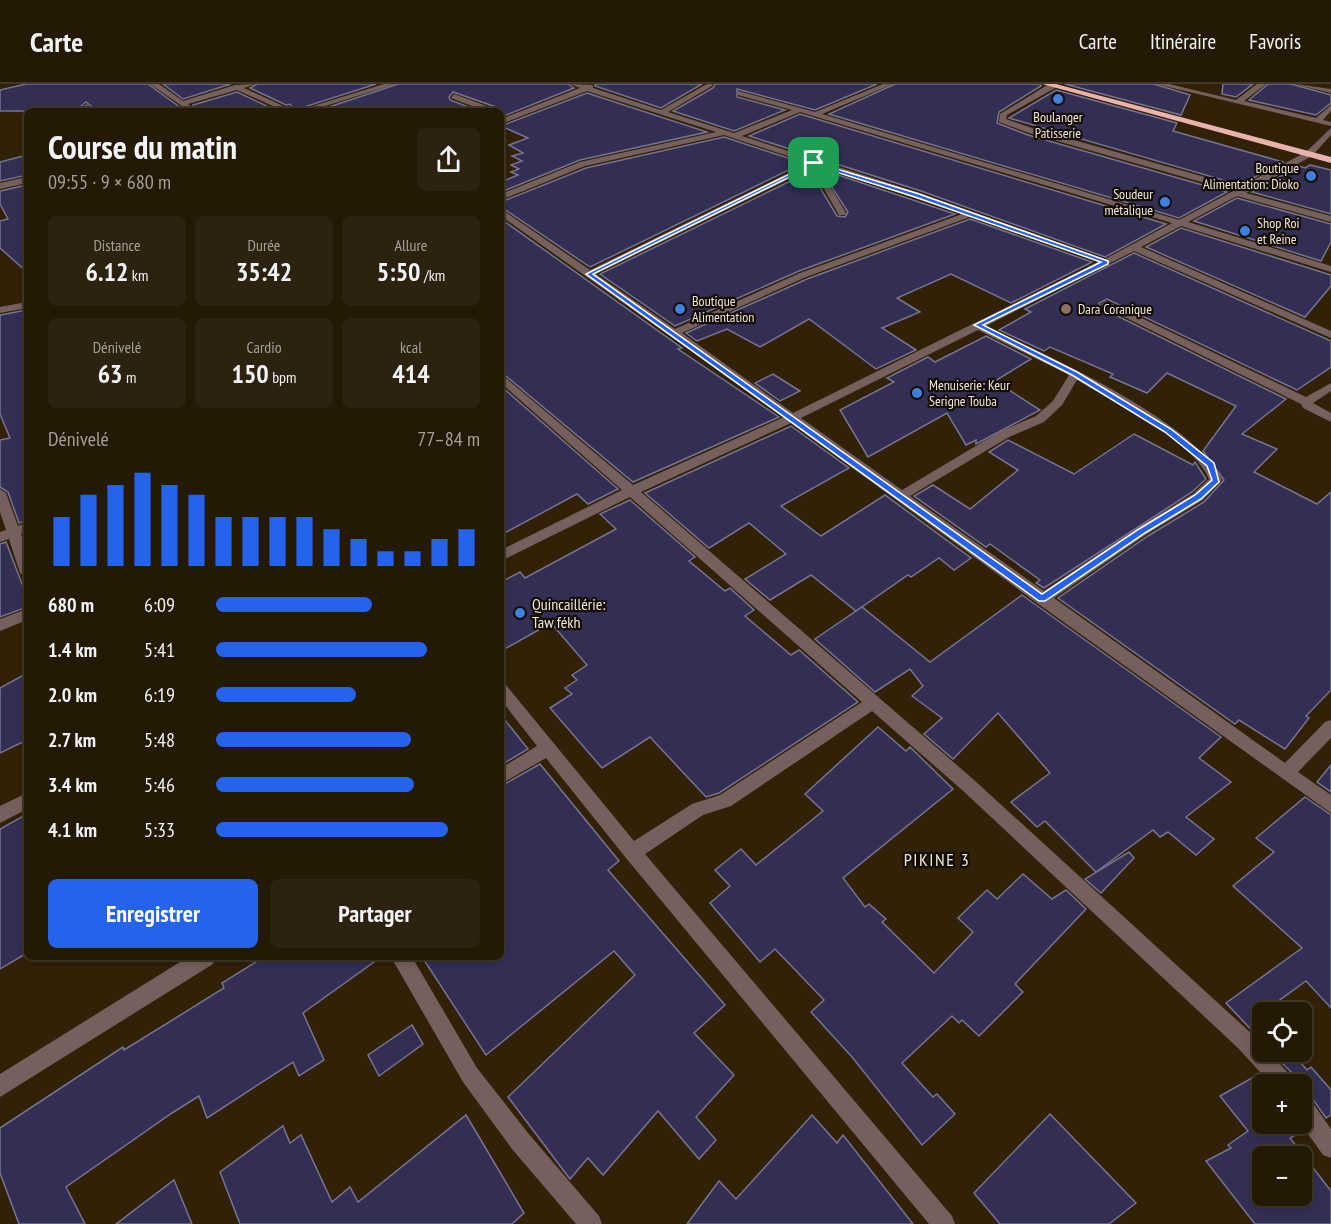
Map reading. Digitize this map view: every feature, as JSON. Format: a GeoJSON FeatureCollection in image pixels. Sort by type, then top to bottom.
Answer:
{"type":"FeatureCollection","features":[{"type":"Feature","properties":{"kind":"highway"},"geometry":{"type":"LineString","coordinates":[[1049,85],[1331,160]]}},
{"type":"Feature","properties":{"kind":"street"},"geometry":{"type":"LineString","coordinates":[[154,84],[187,108]]}},
{"type":"Feature","properties":{"kind":"street"},"geometry":{"type":"LineString","coordinates":[[226,84],[283,108]]}},
{"type":"Feature","properties":{"kind":"street"},"geometry":{"type":"LineString","coordinates":[[181,104],[251,84]]}},
{"type":"Feature","properties":{"kind":"street"},"geometry":{"type":"LineString","coordinates":[[312,108],[392,84]]}},
{"type":"Feature","properties":{"kind":"street"},"geometry":{"type":"LineString","coordinates":[[574,84],[724,132],[811,165],[970,214],[1106,262]]}},
{"type":"Feature","properties":{"kind":"street"},"geometry":{"type":"LineString","coordinates":[[504,121],[597,84]]}},
{"type":"Feature","properties":{"kind":"street"},"geometry":{"type":"LineString","coordinates":[[814,115],[885,84]]}},
{"type":"Feature","properties":{"kind":"street"},"geometry":{"type":"LineString","coordinates":[[1160,84],[1331,124]]}},
{"type":"Feature","properties":{"kind":"street"},"geometry":{"type":"LineString","coordinates":[[1238,102],[1262,84]]}},
{"type":"Feature","properties":{"kind":"street"},"geometry":{"type":"LineString","coordinates":[[1300,84],[1331,91]]}},
{"type":"Feature","properties":{"kind":"street"},"geometry":{"type":"LineString","coordinates":[[663,112],[710,85]]}},
{"type":"Feature","properties":{"kind":"street"},"geometry":{"type":"LineString","coordinates":[[1049,85],[1004,114],[1002,120],[1032,131],[1331,219]]}},
{"type":"Feature","properties":{"kind":"street"},"geometry":{"type":"LineString","coordinates":[[741,93],[1184,222],[1331,269]]}},
{"type":"Feature","properties":{"kind":"street"},"geometry":{"type":"LineString","coordinates":[[453,96],[484,108]]}},
{"type":"Feature","properties":{"kind":"street"},"geometry":{"type":"LineString","coordinates":[[1318,121],[1331,107]]}},
{"type":"Feature","properties":{"kind":"street"},"geometry":{"type":"LineString","coordinates":[[734,136],[797,111]]}},
{"type":"Feature","properties":{"kind":"street"},"geometry":{"type":"LineString","coordinates":[[504,115],[511,118]]}},
{"type":"Feature","properties":{"kind":"street"},"geometry":{"type":"LineString","coordinates":[[504,554],[629,492],[792,418],[1135,248],[1309,154],[1331,130]]}},
{"type":"Feature","properties":{"kind":"street"},"geometry":{"type":"LineString","coordinates":[[504,196],[583,164],[724,132]]}},
{"type":"Feature","properties":{"kind":"street"},"geometry":{"type":"LineString","coordinates":[[811,165],[842,213]]}},
{"type":"Feature","properties":{"kind":"street"},"geometry":{"type":"LineString","coordinates":[[589,274],[811,165]]}},
{"type":"Feature","properties":{"kind":"street"},"geometry":{"type":"LineString","coordinates":[[0,186],[24,181]]}},
{"type":"Feature","properties":{"kind":"street"},"geometry":{"type":"LineString","coordinates":[[504,214],[674,333],[1331,805]]}},
{"type":"Feature","properties":{"kind":"street"},"geometry":{"type":"LineString","coordinates":[[674,333],[803,275],[970,214]]}},
{"type":"Feature","properties":{"kind":"street"},"geometry":{"type":"LineString","coordinates":[[1135,248],[1331,335]]}},
{"type":"Feature","properties":{"kind":"street"},"geometry":{"type":"LineString","coordinates":[[1106,304],[1307,402],[1307,406],[1331,418]]}},
{"type":"Feature","properties":{"kind":"street"},"geometry":{"type":"LineString","coordinates":[[0,310],[24,306]]}},
{"type":"Feature","properties":{"kind":"street"},"geometry":{"type":"LineString","coordinates":[[977,325],[1075,374],[1186,443],[1211,465],[1216,480],[1198,497],[1142,531],[1042,599]]}},
{"type":"Feature","properties":{"kind":"street"},"geometry":{"type":"LineString","coordinates":[[901,496],[1005,434],[1040,419],[1058,403],[1075,374]]}},
{"type":"Feature","properties":{"kind":"street"},"geometry":{"type":"LineString","coordinates":[[504,380],[629,492],[967,784],[1211,1008],[1275,1074]]}},
{"type":"Feature","properties":{"kind":"street"},"geometry":{"type":"LineString","coordinates":[[1307,402],[1331,386]]}},
{"type":"Feature","properties":{"kind":"street"},"geometry":{"type":"LineString","coordinates":[[0,494],[6,535],[24,568]]}},
{"type":"Feature","properties":{"kind":"street"},"geometry":{"type":"LineString","coordinates":[[6,535],[24,528]]}},
{"type":"Feature","properties":{"kind":"street"},"geometry":{"type":"LineString","coordinates":[[0,625],[24,615]]}},
{"type":"Feature","properties":{"kind":"street"},"geometry":{"type":"LineString","coordinates":[[504,693],[632,852],[944,1224]]}},
{"type":"Feature","properties":{"kind":"street"},"geometry":{"type":"LineString","coordinates":[[632,852],[692,812],[725,801],[872,703]]}},
{"type":"Feature","properties":{"kind":"street"},"geometry":{"type":"LineString","coordinates":[[1287,772],[1331,727]]}},
{"type":"Feature","properties":{"kind":"street"},"geometry":{"type":"LineString","coordinates":[[504,775],[547,749]]}},
{"type":"Feature","properties":{"kind":"street"},"geometry":{"type":"LineString","coordinates":[[0,815],[24,803]]}},
{"type":"Feature","properties":{"kind":"street"},"geometry":{"type":"LineString","coordinates":[[0,1086],[201,960]]}},
{"type":"Feature","properties":{"kind":"street"},"geometry":{"type":"LineString","coordinates":[[403,960],[470,1076],[520,1141],[591,1224]]}},
{"type":"Feature","properties":{"kind":"street"},"geometry":{"type":"LineString","coordinates":[[1312,1121],[1331,1147]]}},
{"type":"Feature","properties":{"kind":"building"},"geometry":{"type":"Polygon","coordinates":[[[26,84],[148,84],[181,108],[94,108],[86,102],[81,106],[83,108],[24,108],[24,111],[0,111],[0,90],[26,84]]]}},
{"type":"Feature","properties":{"kind":"building"},"geometry":{"type":"Polygon","coordinates":[[[163,84],[231,84],[183,99],[163,84]]]}},
{"type":"Feature","properties":{"kind":"building"},"geometry":{"type":"Polygon","coordinates":[[[257,84],[376,84],[301,108],[293,108],[290,104],[286,105],[250,88],[257,84]]]}},
{"type":"Feature","properties":{"kind":"building"},"geometry":{"type":"Polygon","coordinates":[[[398,84],[568,84],[574,88],[504,116],[504,108],[497,108],[453,92],[449,97],[450,100],[471,108],[326,108],[398,84]]]}},
{"type":"Feature","properties":{"kind":"building"},"geometry":{"type":"Polygon","coordinates":[[[595,84],[702,84],[661,108],[595,86],[595,84]]]}},
{"type":"Feature","properties":{"kind":"building"},"geometry":{"type":"Polygon","coordinates":[[[715,84],[877,84],[815,110],[737,89],[737,97],[785,110],[734,131],[673,111],[713,88],[715,84]]]}},
{"type":"Feature","properties":{"kind":"building"},"geometry":{"type":"Polygon","coordinates":[[[895,84],[1040,84],[1041,86],[999,112],[997,123],[1028,135],[1227,192],[1179,218],[829,114],[895,84]]]}},
{"type":"Feature","properties":{"kind":"building"},"geometry":{"type":"Polygon","coordinates":[[[1065,84],[1154,84],[1190,95],[1181,115],[1065,84]]]}},
{"type":"Feature","properties":{"kind":"building"},"geometry":{"type":"Polygon","coordinates":[[[1223,84],[1253,84],[1236,97],[1222,94],[1223,84]]]}},
{"type":"Feature","properties":{"kind":"building"},"geometry":{"type":"Polygon","coordinates":[[[1268,84],[1291,84],[1331,95],[1331,103],[1316,115],[1249,100],[1268,84]]]}},
{"type":"Feature","properties":{"kind":"building"},"geometry":{"type":"Polygon","coordinates":[[[1056,90],[1177,123],[1173,131],[1283,162],[1240,185],[1009,118],[1056,90]]]}},
{"type":"Feature","properties":{"kind":"building"},"geometry":{"type":"Polygon","coordinates":[[[237,92],[271,108],[194,108],[193,105],[237,92]]]}},
{"type":"Feature","properties":{"kind":"building"},"geometry":{"type":"Polygon","coordinates":[[[587,93],[707,132],[580,160],[504,191],[504,181],[518,175],[511,172],[519,169],[511,165],[522,161],[512,156],[523,153],[509,145],[528,138],[504,127],[504,125],[587,93]]]}},
{"type":"Feature","properties":{"kind":"building"},"geometry":{"type":"Polygon","coordinates":[[[800,114],[1166,224],[1105,257],[921,191],[749,136],[800,114]]]}},
{"type":"Feature","properties":{"kind":"building"},"geometry":{"type":"Polygon","coordinates":[[[724,137],[803,163],[590,267],[504,209],[504,201],[586,168],[724,137]]]}},
{"type":"Feature","properties":{"kind":"building"},"geometry":{"type":"Polygon","coordinates":[[[24,156],[24,176],[0,181],[0,162],[24,156]]]}},
{"type":"Feature","properties":{"kind":"building"},"geometry":{"type":"Polygon","coordinates":[[[1310,165],[1331,170],[1331,214],[1252,192],[1299,166],[1305,168],[1310,165]]]}},
{"type":"Feature","properties":{"kind":"building"},"geometry":{"type":"Polygon","coordinates":[[[820,169],[955,214],[799,271],[675,326],[600,274],[807,173],[815,179],[837,216],[845,217],[848,212],[820,169]]]}},
{"type":"Feature","properties":{"kind":"building"},"geometry":{"type":"Polygon","coordinates":[[[24,186],[24,269],[0,248],[0,221],[8,219],[0,204],[0,191],[24,186]]]}},
{"type":"Feature","properties":{"kind":"building"},"geometry":{"type":"Polygon","coordinates":[[[1237,198],[1331,224],[1331,242],[1321,261],[1194,221],[1237,198]]]}},
{"type":"Feature","properties":{"kind":"building"},"geometry":{"type":"Polygon","coordinates":[[[970,219],[1092,262],[1011,303],[951,274],[897,298],[920,312],[882,328],[916,350],[876,369],[809,319],[760,347],[727,329],[697,341],[686,333],[807,279],[970,219]]]}},
{"type":"Feature","properties":{"kind":"building"},"geometry":{"type":"Polygon","coordinates":[[[504,221],[682,348],[678,349],[779,417],[633,482],[504,374],[504,221]]]}},
{"type":"Feature","properties":{"kind":"building"},"geometry":{"type":"Polygon","coordinates":[[[1181,228],[1331,275],[1331,286],[1305,317],[1146,247],[1181,228]]]}},
{"type":"Feature","properties":{"kind":"building"},"geometry":{"type":"Polygon","coordinates":[[[1134,253],[1331,341],[1331,367],[1297,390],[1107,299],[1099,303],[1101,308],[1286,399],[1242,434],[1277,449],[1254,472],[1317,504],[1331,492],[1331,690],[1306,716],[1309,718],[1285,749],[1239,720],[1235,724],[1058,598],[1148,536],[1204,502],[1224,480],[1203,451],[1236,406],[1167,373],[1147,393],[1110,377],[1113,374],[1050,347],[1044,351],[999,330],[1031,312],[1025,309],[1134,253]]]}},
{"type":"Feature","properties":{"kind":"building"},"geometry":{"type":"Polygon","coordinates":[[[24,311],[24,521],[19,523],[8,492],[0,487],[0,440],[10,438],[0,414],[0,315],[24,311]]]}},
{"type":"Feature","properties":{"kind":"building"},"geometry":{"type":"Polygon","coordinates":[[[986,336],[1031,359],[995,381],[1040,410],[976,444],[976,440],[966,445],[947,413],[868,457],[840,410],[894,382],[887,378],[928,357],[935,362],[986,336]]]}},
{"type":"Feature","properties":{"kind":"building"},"geometry":{"type":"Polygon","coordinates":[[[773,374],[800,391],[780,401],[755,383],[773,374]]]}},
{"type":"Feature","properties":{"kind":"building"},"geometry":{"type":"Polygon","coordinates":[[[504,389],[618,489],[588,504],[577,494],[504,533],[504,389]]]}},
{"type":"Feature","properties":{"kind":"building"},"geometry":{"type":"Polygon","coordinates":[[[791,426],[849,468],[781,506],[821,536],[885,495],[971,558],[954,570],[939,558],[911,577],[908,575],[856,611],[811,575],[770,600],[745,579],[786,554],[749,523],[709,548],[645,493],[791,426]]]}},
{"type":"Feature","properties":{"kind":"building"},"geometry":{"type":"Polygon","coordinates":[[[1134,434],[1193,465],[1195,462],[1206,479],[1192,492],[1044,588],[1036,583],[1040,580],[990,544],[986,547],[914,496],[933,485],[970,509],[1018,470],[989,452],[1008,440],[1074,474],[1134,434]]]}},
{"type":"Feature","properties":{"kind":"building"},"geometry":{"type":"Polygon","coordinates":[[[630,500],[695,557],[689,561],[725,591],[730,588],[754,610],[745,616],[791,655],[799,650],[858,702],[719,793],[706,797],[650,737],[602,768],[550,708],[572,694],[565,688],[577,680],[572,675],[587,665],[551,623],[504,649],[504,580],[520,572],[525,578],[616,529],[600,514],[630,500]]]}},
{"type":"Feature","properties":{"kind":"building"},"geometry":{"type":"Polygon","coordinates":[[[6,542],[24,589],[24,608],[0,617],[0,544],[6,542]]]}},
{"type":"Feature","properties":{"kind":"building"},"geometry":{"type":"Polygon","coordinates":[[[1022,595],[1221,737],[1199,758],[1231,782],[1186,817],[1214,839],[1196,855],[1168,832],[1160,837],[1153,830],[1096,872],[1045,821],[1037,827],[1011,802],[1050,773],[998,713],[953,759],[924,734],[942,718],[912,696],[923,686],[910,669],[875,692],[815,639],[862,607],[930,662],[1022,595]]]}},
{"type":"Feature","properties":{"kind":"building"},"geometry":{"type":"Polygon","coordinates":[[[24,675],[24,741],[0,753],[0,688],[24,675]]]}},
{"type":"Feature","properties":{"kind":"building"},"geometry":{"type":"Polygon","coordinates":[[[504,719],[528,749],[504,763],[504,719]]]}},
{"type":"Feature","properties":{"kind":"building"},"geometry":{"type":"Polygon","coordinates":[[[878,727],[906,751],[910,747],[953,789],[843,878],[865,907],[869,904],[886,919],[882,922],[934,973],[973,932],[958,918],[987,890],[997,899],[1023,874],[1052,899],[1066,890],[1086,909],[1015,984],[1023,992],[979,1036],[962,1020],[959,1023],[952,1016],[902,1063],[933,1097],[937,1094],[955,1114],[922,1145],[852,1057],[811,1012],[824,1000],[775,949],[760,962],[710,903],[730,886],[715,870],[741,849],[756,865],[823,811],[805,794],[878,727]]]}},
{"type":"Feature","properties":{"kind":"building"},"geometry":{"type":"Polygon","coordinates":[[[540,764],[619,861],[608,870],[725,1005],[694,1033],[734,1075],[696,1117],[716,1140],[699,1159],[658,1111],[603,1175],[588,1158],[570,1179],[508,1097],[635,975],[614,951],[486,1055],[424,960],[504,960],[504,784],[540,764]]]}},
{"type":"Feature","properties":{"kind":"building"},"geometry":{"type":"Polygon","coordinates":[[[1331,765],[1331,792],[1317,782],[1331,765]]]}},
{"type":"Feature","properties":{"kind":"building"},"geometry":{"type":"Polygon","coordinates":[[[1305,797],[1331,815],[1331,1008],[1306,981],[1277,1002],[1252,1002],[1252,1030],[1226,1003],[1302,948],[1233,886],[1274,852],[1256,838],[1305,797]]]}},
{"type":"Feature","properties":{"kind":"building"},"geometry":{"type":"Polygon","coordinates":[[[24,816],[24,955],[0,969],[0,829],[24,816]]]}},
{"type":"Feature","properties":{"kind":"building"},"geometry":{"type":"Polygon","coordinates":[[[1129,852],[1134,858],[1101,893],[1085,879],[1129,852]]]}},
{"type":"Feature","properties":{"kind":"building"},"geometry":{"type":"Polygon","coordinates":[[[259,960],[377,960],[303,1013],[324,1060],[299,1076],[293,1062],[207,1118],[199,1096],[172,1113],[66,1187],[85,1224],[19,1224],[0,1173],[0,1128],[123,1047],[124,1050],[224,988],[222,983],[259,960]]]}},
{"type":"Feature","properties":{"kind":"building"},"geometry":{"type":"Polygon","coordinates":[[[412,1025],[423,1044],[379,1076],[368,1055],[412,1025]]]}},
{"type":"Feature","properties":{"kind":"building"},"geometry":{"type":"Polygon","coordinates":[[[1281,1062],[1300,1062],[1307,1070],[1311,1067],[1331,1090],[1331,1115],[1326,1118],[1312,1098],[1312,1074],[1293,1074],[1281,1062]]]}},
{"type":"Feature","properties":{"kind":"building"},"geometry":{"type":"Polygon","coordinates":[[[1252,1078],[1252,1134],[1297,1134],[1290,1138],[1296,1146],[1252,1146],[1252,1206],[1312,1206],[1312,1166],[1331,1191],[1331,1224],[1255,1224],[1206,1161],[1231,1148],[1228,1145],[1248,1131],[1220,1096],[1252,1078]]]}},
{"type":"Feature","properties":{"kind":"building"},"geometry":{"type":"Polygon","coordinates":[[[1050,1114],[1136,1203],[1109,1224],[1000,1224],[974,1193],[1050,1114]]]}},
{"type":"Feature","properties":{"kind":"building"},"geometry":{"type":"Polygon","coordinates":[[[466,1115],[524,1213],[512,1224],[240,1224],[220,1172],[283,1126],[290,1143],[301,1135],[332,1202],[350,1187],[358,1202],[466,1115]]]}},
{"type":"Feature","properties":{"kind":"building"},"geometry":{"type":"Polygon","coordinates":[[[812,1115],[837,1143],[843,1135],[913,1224],[687,1224],[719,1181],[736,1199],[812,1115]]]}},
{"type":"Feature","properties":{"kind":"building"},"geometry":{"type":"Polygon","coordinates":[[[174,1180],[192,1224],[116,1224],[174,1180]]]}},
{"type":"Feature","properties":{"kind":"place","name":"Boulanger Patisserie"},"geometry":{"type":"Point","coordinates":[1058,99]}},
{"type":"Feature","properties":{"kind":"place","name":"Boutique Alimentation: Dioko"},"geometry":{"type":"Point","coordinates":[1311,176]}},
{"type":"Feature","properties":{"kind":"place","name":"Soudeur métalique"},"geometry":{"type":"Point","coordinates":[1165,202]}},
{"type":"Feature","properties":{"kind":"place","name":"Shop Roi et Reine"},"geometry":{"type":"Point","coordinates":[1245,231]}},
{"type":"Feature","properties":{"kind":"place","name":"Boutique Alimentation"},"geometry":{"type":"Point","coordinates":[680,309]}},
{"type":"Feature","properties":{"kind":"place","name":"Dara Coranique"},"geometry":{"type":"Point","coordinates":[1066,309]}},
{"type":"Feature","properties":{"kind":"place","name":"Menuiserie: Keur Serigne Touba"},"geometry":{"type":"Point","coordinates":[917,393]}},
{"type":"Feature","properties":{"kind":"place","name":"Quincaillérie: Taw fékh"},"geometry":{"type":"Point","coordinates":[520,613]}},
{"type":"Feature","properties":{"kind":"district","name":"PIKINE 3"},"geometry":{"type":"Point","coordinates":[937,859]}},
{"type":"Feature","properties":{"kind":"route"},"geometry":{"type":"LineString","coordinates":[[814,163],[917,195],[1106,262],[977,325],[1075,374],[1168,430],[1211,465],[1216,473],[1216,480],[1198,497],[1142,531],[1042,599],[589,274],[814,163]]}}]}
